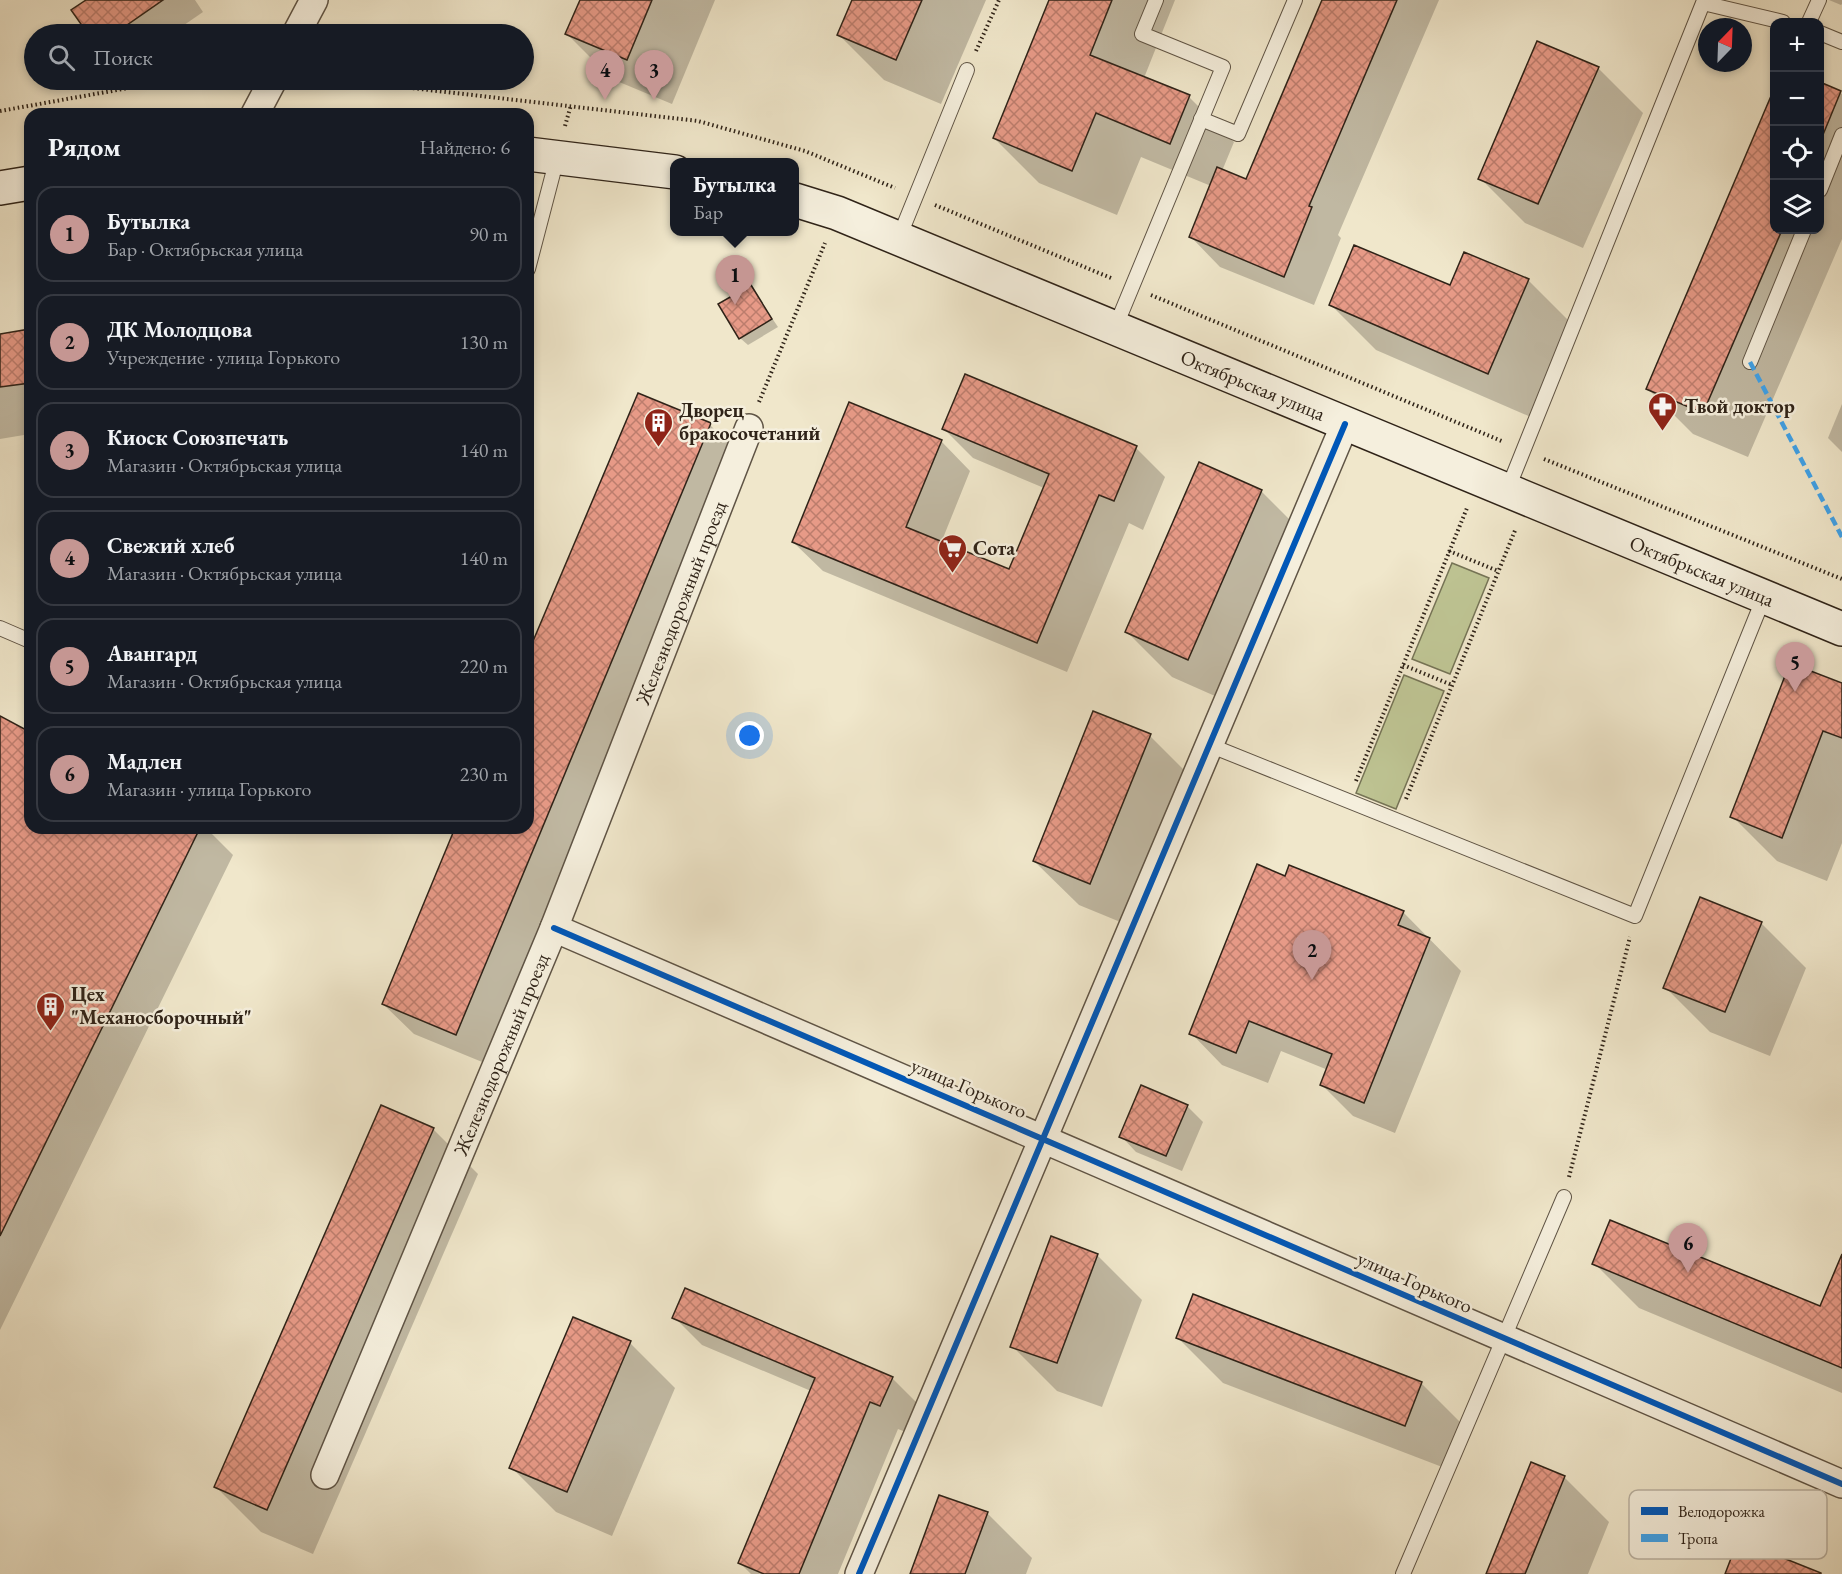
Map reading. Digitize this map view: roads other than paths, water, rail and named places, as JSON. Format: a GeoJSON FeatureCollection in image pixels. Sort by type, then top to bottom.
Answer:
{"type":"FeatureCollection","features":[{"type":"Feature","properties":{"kind":"main road"},"geometry":{"type":"LineString","coordinates":[[543,155],[670,171]]}},
{"type":"Feature","properties":{"kind":"main road"},"geometry":{"type":"LineString","coordinates":[[0,188],[24,184]]}},
{"type":"Feature","properties":{"kind":"main road","name":"Октябрьская улица"},"geometry":{"type":"LineString","coordinates":[[799,201],[837,213],[1842,629]]}},
{"type":"Feature","properties":{"kind":"street"},"geometry":{"type":"LineString","coordinates":[[301,24],[314,0]]}},
{"type":"Feature","properties":{"kind":"street"},"geometry":{"type":"LineString","coordinates":[[258,108],[268,90]]}},
{"type":"Feature","properties":{"kind":"street"},"geometry":{"type":"LineString","coordinates":[[859,1574],[1345,424]]}},
{"type":"Feature","properties":{"kind":"street","name":"Железнодорожный проезд"},"geometry":{"type":"LineString","coordinates":[[325,1475],[554,928],[749,428]]}},
{"type":"Feature","properties":{"kind":"street","name":"улица Горького"},"geometry":{"type":"LineString","coordinates":[[554,928],[1044,1137],[1503,1339],[1842,1484]]}},
{"type":"Feature","properties":{"kind":"lane"},"geometry":{"type":"LineString","coordinates":[[1115,329],[1223,67],[1142,34],[1156,0]]}},
{"type":"Feature","properties":{"kind":"lane"},"geometry":{"type":"LineString","coordinates":[[1201,119],[1238,134],[1295,0]]}},
{"type":"Feature","properties":{"kind":"lane"},"geometry":{"type":"LineString","coordinates":[[1811,18],[1819,0]]}},
{"type":"Feature","properties":{"kind":"lane"},"geometry":{"type":"LineString","coordinates":[[1504,490],[1703,3],[1770,19]]}},
{"type":"Feature","properties":{"kind":"lane"},"geometry":{"type":"LineString","coordinates":[[1824,35],[1842,42]]}},
{"type":"Feature","properties":{"kind":"lane"},"geometry":{"type":"LineString","coordinates":[[898,240],[968,70]]}},
{"type":"Feature","properties":{"kind":"lane"},"geometry":{"type":"LineString","coordinates":[[1824,180],[1842,135]]}},
{"type":"Feature","properties":{"kind":"lane"},"geometry":{"type":"LineString","coordinates":[[534,223],[543,155]]}},
{"type":"Feature","properties":{"kind":"lane"},"geometry":{"type":"LineString","coordinates":[[1750,362],[1802,234]]}},
{"type":"Feature","properties":{"kind":"lane"},"geometry":{"type":"LineString","coordinates":[[1209,745],[1635,916],[1764,597]]}},
{"type":"Feature","properties":{"kind":"lane"},"geometry":{"type":"LineString","coordinates":[[0,628],[24,638]]}},
{"type":"Feature","properties":{"kind":"lane"},"geometry":{"type":"LineString","coordinates":[[1403,1574],[1564,1197]]}},
{"type":"Feature","properties":{"kind":"place","name":"Свежий хлеб"},"geometry":{"type":"Point","coordinates":[605,100]}},
{"type":"Feature","properties":{"kind":"place","name":"Киоск Союзпечать"},"geometry":{"type":"Point","coordinates":[654,100]}},
{"type":"Feature","properties":{"kind":"place","name":"Бутылка"},"geometry":{"type":"Point","coordinates":[735,305]}},
{"type":"Feature","properties":{"kind":"place","name":"Твой доктор"},"geometry":{"type":"Point","coordinates":[1663,432]}},
{"type":"Feature","properties":{"kind":"place","name":"Дворец бракосочетаний"},"geometry":{"type":"Point","coordinates":[658,448]}},
{"type":"Feature","properties":{"kind":"place","name":"Сота"},"geometry":{"type":"Point","coordinates":[952,574]}},
{"type":"Feature","properties":{"kind":"place","name":"Авангард"},"geometry":{"type":"Point","coordinates":[1795,692]}},
{"type":"Feature","properties":{"kind":"place","name":"ДК Молодцова"},"geometry":{"type":"Point","coordinates":[1312,980]}},
{"type":"Feature","properties":{"kind":"place","name":"Цех \"Механосборочный\""},"geometry":{"type":"Point","coordinates":[50,1032]}},
{"type":"Feature","properties":{"kind":"place","name":"Мадлен"},"geometry":{"type":"Point","coordinates":[1688,1273]}}]}
